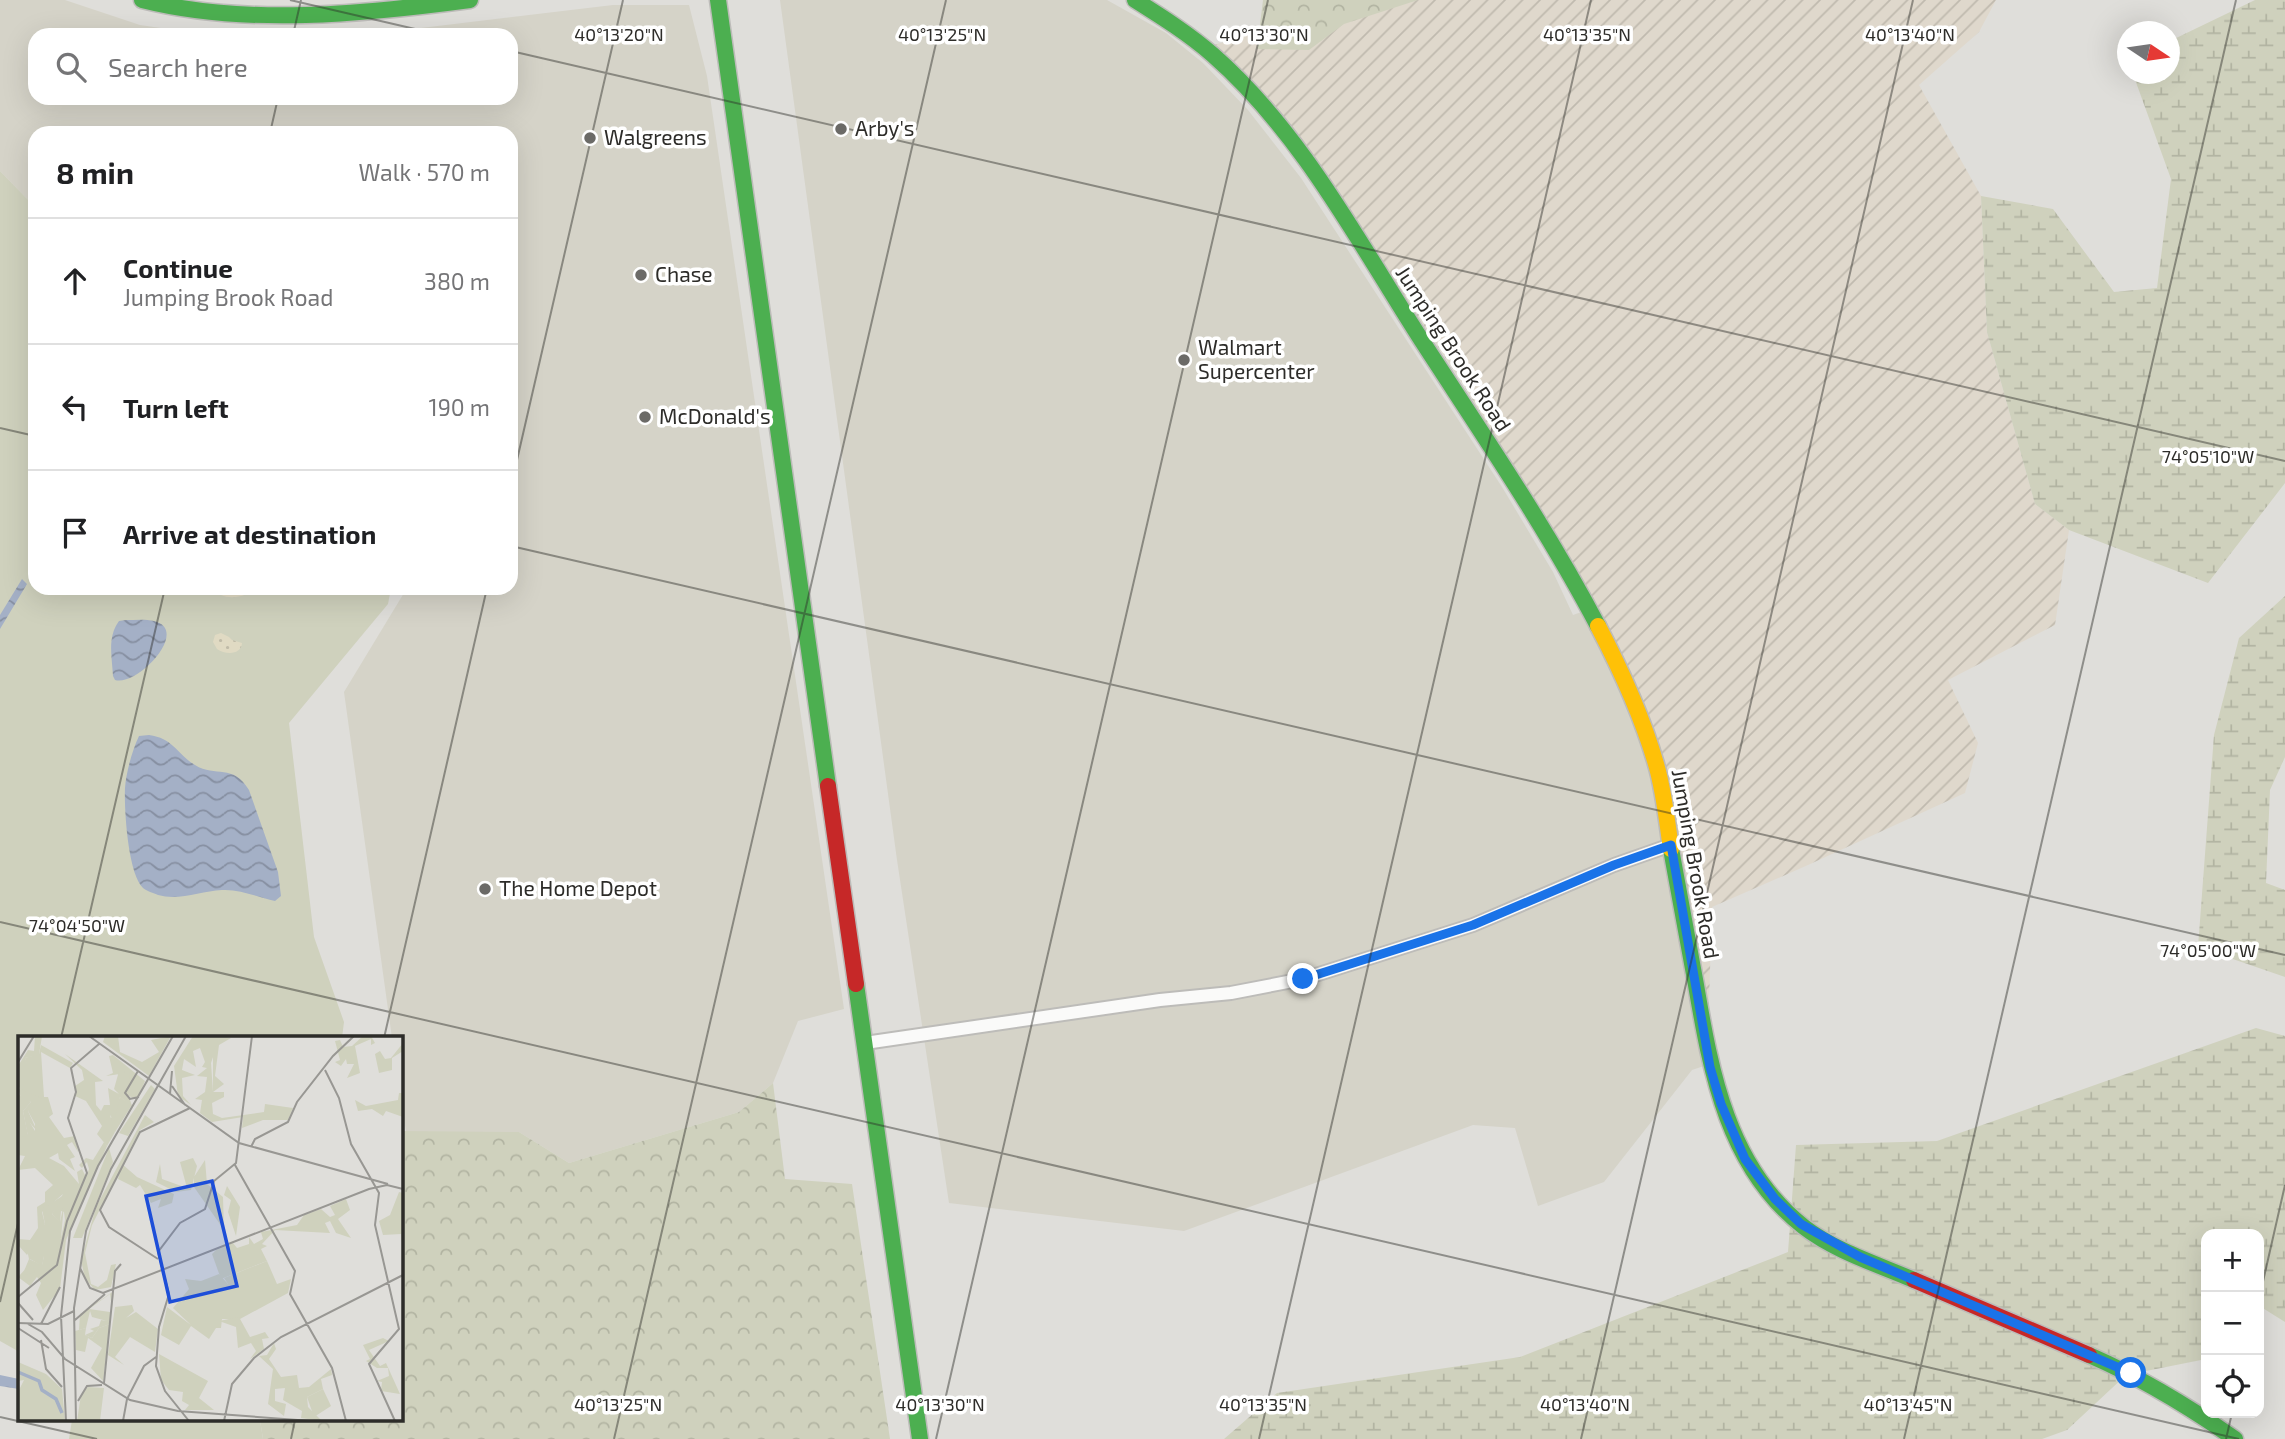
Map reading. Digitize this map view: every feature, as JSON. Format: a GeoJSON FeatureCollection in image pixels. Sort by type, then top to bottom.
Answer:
{"type":"FeatureCollection","features":[{"type":"Feature","properties":{"kind":"main road"},"geometry":{"type":"LineString","coordinates":[[142,0],[178,9],[208,12],[333,13],[380,11],[470,0]]}},
{"type":"Feature","properties":{"kind":"main road"},"geometry":{"type":"LineString","coordinates":[[718,0],[920,1439]]}},
{"type":"Feature","properties":{"kind":"main road","name":"Jumping Brook Road"},"geometry":{"type":"LineString","coordinates":[[1135,0],[1173,22],[1212,53],[1236,77],[1292,144],[1355,234],[1514,480],[1569,572],[1628,686],[1644,724],[1657,767],[1710,1067],[1721,1104],[1745,1159],[1775,1199],[1801,1224],[1840,1247],[2131,1373],[2189,1406],[2235,1439]]}},
{"type":"Feature","properties":{"kind":"street"},"geometry":{"type":"LineString","coordinates":[[865,1043],[1160,1000],[1231,993],[1303,979],[1473,925],[1614,865],[1671,845]]}},
{"type":"Feature","properties":{"kind":"shaded area"},"geometry":{"type":"Polygon","coordinates":[[[0,0],[65,0],[140,25],[161,28],[28,28],[28,105],[518,105],[518,28],[421,28],[613,5],[689,5],[707,76],[844,1009],[798,1021],[773,1083],[739,1112],[569,1163],[519,1132],[406,1132],[402,1105],[402,1036],[392,1036],[344,692],[403,595],[518,595],[518,126],[28,126],[28,200],[0,171],[0,0]]]}},
{"type":"Feature","properties":{"kind":"shaded area"},"geometry":{"type":"Polygon","coordinates":[[[780,0],[1107,0],[1166,33],[1203,63],[1248,110],[1301,178],[1502,487],[1553,572],[1573,615],[1590,609],[1645,722],[1707,1065],[1692,1070],[1604,1182],[1538,1206],[1515,1128],[1473,1125],[1184,1231],[949,1203],[897,860],[780,0]]]}},
{"type":"Feature","properties":{"kind":"shaded area"},"geometry":{"type":"Polygon","coordinates":[[[1365,0],[1996,0],[1979,32],[1919,85],[1981,196],[1987,332],[2035,504],[2069,530],[2055,625],[1948,680],[1978,743],[1965,793],[1712,907],[1707,1065],[1645,722],[1581,578],[1464,386],[1295,133],[1214,45],[1365,0]]]}},
{"type":"Feature","properties":{"kind":"green space"},"geometry":{"type":"Polygon","coordinates":[[[1263,0],[1418,0],[1344,24],[1309,50],[1257,49],[1263,0]]]}},
{"type":"Feature","properties":{"kind":"green space"},"geometry":{"type":"Polygon","coordinates":[[[2255,0],[2285,0],[2285,483],[2208,583],[2069,530],[2035,504],[1987,332],[1981,196],[2053,209],[2114,292],[2157,288],[2171,179],[2137,84],[2180,84],[2180,36],[2255,0]]]}},
{"type":"Feature","properties":{"kind":"green space"},"geometry":{"type":"Polygon","coordinates":[[[0,171],[28,200],[28,595],[390,595],[388,604],[289,723],[314,937],[344,1022],[342,1036],[18,1036],[18,1353],[0,1341],[0,171]]]}},
{"type":"Feature","properties":{"kind":"green space"},"geometry":{"type":"Polygon","coordinates":[[[2285,596],[2285,757],[2270,790],[2266,883],[2285,890],[2285,977],[2198,947],[2214,735],[2239,638],[2285,596]]]}},
{"type":"Feature","properties":{"kind":"green space"},"geometry":{"type":"Polygon","coordinates":[[[2256,1028],[2285,1036],[2285,1322],[2264,1309],[2264,1229],[2201,1229],[2201,1360],[2126,1375],[2067,1430],[2042,1439],[1224,1439],[1277,1393],[1520,1357],[1788,1252],[1796,1145],[1937,1141],[2256,1028]]]}},
{"type":"Feature","properties":{"kind":"green space"},"geometry":{"type":"Polygon","coordinates":[[[773,1083],[785,1179],[852,1184],[890,1439],[263,1439],[260,1422],[402,1422],[402,1131],[519,1132],[569,1163],[739,1112],[773,1083]]]}},
{"type":"Feature","properties":{"kind":"green space"},"geometry":{"type":"Polygon","coordinates":[[[72,1422],[260,1422],[263,1439],[69,1439],[72,1422]]]}},
{"type":"Feature","properties":{"kind":"sand"},"geometry":{"type":"Polygon","coordinates":[[[221,633],[242,643],[239,650],[229,653],[217,649],[213,642],[215,635],[221,633]]]}},
{"type":"Feature","properties":{"kind":"water"},"geometry":{"type":"Polygon","coordinates":[[[22,579],[27,584],[0,629],[0,615],[22,579]]]}},
{"type":"Feature","properties":{"kind":"water"},"geometry":{"type":"Polygon","coordinates":[[[119,621],[154,621],[164,626],[167,635],[164,645],[147,667],[125,680],[115,680],[111,654],[113,634],[119,621]]]}},
{"type":"Feature","properties":{"kind":"water"},"geometry":{"type":"Polygon","coordinates":[[[149,735],[164,739],[189,761],[203,769],[230,774],[243,782],[249,790],[278,872],[281,896],[275,901],[229,890],[166,897],[143,888],[130,856],[125,788],[139,736],[149,735]]]}},
{"type":"Feature","properties":{"kind":"water"},"geometry":{"type":"Polygon","coordinates":[[[0,1375],[18,1379],[18,1389],[0,1386],[0,1375]]]}},
{"type":"Feature","properties":{"kind":"traffic: fast"},"geometry":{"type":"LineString","coordinates":[[142,0],[181,8],[263,15],[389,10],[470,0]]}},
{"type":"Feature","properties":{"kind":"traffic: fast"},"geometry":{"type":"LineString","coordinates":[[718,0],[828,786]]}},
{"type":"Feature","properties":{"kind":"traffic: fast"},"geometry":{"type":"LineString","coordinates":[[1135,0],[1213,55],[1245,86],[1302,154],[1513,482],[1598,626]]}},
{"type":"Feature","properties":{"kind":"traffic: fast"},"geometry":{"type":"LineString","coordinates":[[1671,849],[1709,1052],[1727,1117],[1740,1148],[1757,1177],[1778,1203],[1804,1227],[1843,1250],[1914,1280]]}},
{"type":"Feature","properties":{"kind":"traffic: fast"},"geometry":{"type":"LineString","coordinates":[[856,984],[920,1439]]}},
{"type":"Feature","properties":{"kind":"traffic: fast"},"geometry":{"type":"LineString","coordinates":[[2089,1355],[2164,1393],[2235,1439]]}},
{"type":"Feature","properties":{"kind":"traffic: slow"},"geometry":{"type":"LineString","coordinates":[[1598,626],[1630,694],[1656,764],[1671,849]]}},
{"type":"Feature","properties":{"kind":"traffic: jam"},"geometry":{"type":"LineString","coordinates":[[828,786],[856,984]]}},
{"type":"Feature","properties":{"kind":"traffic: jam"},"geometry":{"type":"LineString","coordinates":[[1914,1280],[2089,1355]]}},
{"type":"Feature","properties":{"kind":"place","name":"Arby's"},"geometry":{"type":"Point","coordinates":[841,129]}},
{"type":"Feature","properties":{"kind":"place","name":"Walgreens"},"geometry":{"type":"Point","coordinates":[590,138]}},
{"type":"Feature","properties":{"kind":"place","name":"Chase"},"geometry":{"type":"Point","coordinates":[641,275]}},
{"type":"Feature","properties":{"kind":"place","name":"Walmart Supercenter"},"geometry":{"type":"Point","coordinates":[1184,360]}},
{"type":"Feature","properties":{"kind":"place","name":"McDonald's"},"geometry":{"type":"Point","coordinates":[645,417]}},
{"type":"Feature","properties":{"kind":"place","name":"The Home Depot"},"geometry":{"type":"Point","coordinates":[485,889]}},
{"type":"Feature","properties":{"kind":"route"},"geometry":{"type":"LineString","coordinates":[[1303,979],[1473,925],[1614,865],[1671,845],[1710,1067],[1737,1144],[1759,1180],[1775,1199],[1801,1224],[1860,1257],[2131,1373]]}}]}
